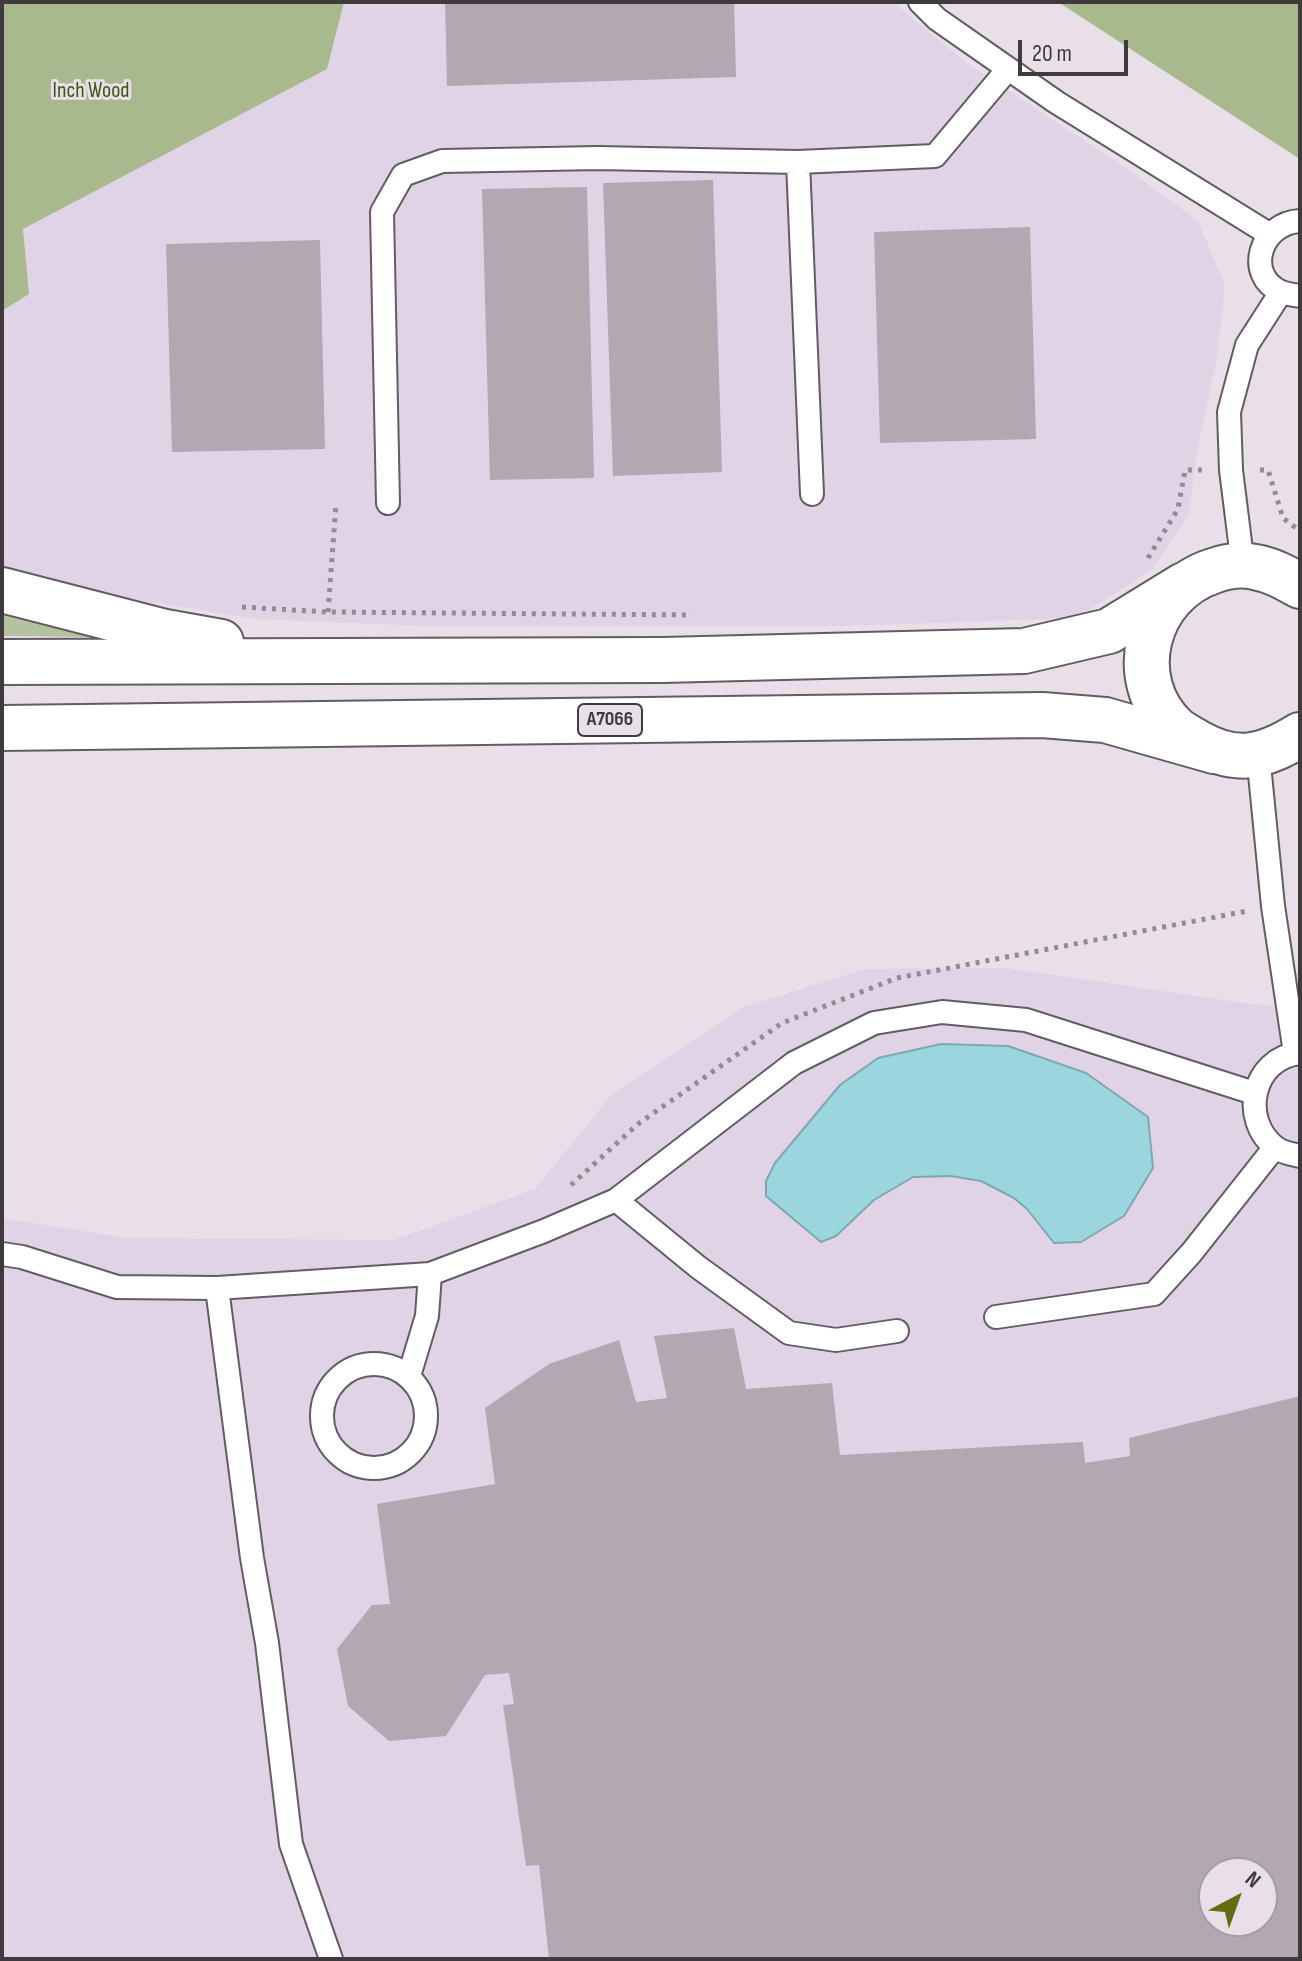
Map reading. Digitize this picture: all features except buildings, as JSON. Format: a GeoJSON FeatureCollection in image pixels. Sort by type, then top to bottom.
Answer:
{"type":"FeatureCollection","features":[{"type":"Feature","properties":{"kind":"main road","name":"A7066"},"geometry":{"type":"LineString","coordinates":[[2,662],[663,660],[1024,651],[1109,631],[1200,575],[1226,567],[1255,567],[1280,574],[1300,586]]}},
{"type":"Feature","properties":{"kind":"main road","name":"A7066"},"geometry":{"type":"LineString","coordinates":[[1184,585],[1165,604],[1155,622],[1148,645],[1147,669],[1152,694],[1164,716],[1178,731],[1214,751]]}},
{"type":"Feature","properties":{"kind":"main road","name":"A7066"},"geometry":{"type":"LineString","coordinates":[[2,590],[165,632],[331,661]]}},
{"type":"Feature","properties":{"kind":"main road","name":"A7066"},"geometry":{"type":"LineString","coordinates":[[2,728],[1042,715],[1105,720],[1234,755],[1258,754],[1279,748],[1300,735]]}},
{"type":"Feature","properties":{"kind":"lane"},"geometry":{"type":"LineString","coordinates":[[920,2],[937,19],[1069,110],[1269,234]]}},
{"type":"Feature","properties":{"kind":"lane"},"geometry":{"type":"LineString","coordinates":[[388,503],[382,212],[403,175],[442,161],[598,158],[798,162],[935,156],[1008,69]]}},
{"type":"Feature","properties":{"kind":"lane"},"geometry":{"type":"LineString","coordinates":[[798,162],[812,494]]}},
{"type":"Feature","properties":{"kind":"lane"},"geometry":{"type":"LineString","coordinates":[[1243,566],[1231,470],[1229,412],[1247,345],[1290,294],[1268,281],[1260,261],[1262,246],[1269,234],[1284,223],[1300,221]]}},
{"type":"Feature","properties":{"kind":"lane"},"geometry":{"type":"LineString","coordinates":[[1258,754],[1273,906],[1297,1053],[1278,1060],[1261,1077],[1254,1093],[1255,1117],[1263,1134],[1275,1147],[1300,1156]]}},
{"type":"Feature","properties":{"kind":"lane"},"geometry":{"type":"LineString","coordinates":[[2,1254],[22,1257],[117,1287],[217,1288],[430,1274],[616,1200],[794,1063],[874,1023],[942,1012],[1026,1020],[1254,1093]]}},
{"type":"Feature","properties":{"kind":"lane"},"geometry":{"type":"LineString","coordinates":[[996,1317],[1154,1294],[1192,1252],[1275,1147]]}},
{"type":"Feature","properties":{"kind":"lane"},"geometry":{"type":"LineString","coordinates":[[616,1200],[698,1267],[789,1333],[836,1340],[897,1331]]}},
{"type":"Feature","properties":{"kind":"lane"},"geometry":{"type":"LineString","coordinates":[[409,1376],[427,1316],[430,1274]]}},
{"type":"Feature","properties":{"kind":"lane"},"geometry":{"type":"LineString","coordinates":[[217,1288],[252,1558],[267,1643],[291,1844],[331,1959]]}},
{"type":"Feature","properties":{"kind":"lane"},"geometry":{"type":"LineString","coordinates":[[378,1363],[395,1367],[409,1376],[420,1391],[426,1407],[426,1425],[420,1441],[409,1455],[394,1464],[377,1468],[360,1466],[344,1458],[331,1446],[324,1431],[322,1414],[325,1397],[334,1382],[346,1371],[378,1363]]}},
{"type":"Feature","properties":{"kind":"path"},"geometry":{"type":"LineString","coordinates":[[1146,562],[1178,509],[1185,470],[1268,470],[1283,518],[1300,531]]}},
{"type":"Feature","properties":{"kind":"path"},"geometry":{"type":"LineString","coordinates":[[328,612],[336,504]]}},
{"type":"Feature","properties":{"kind":"path"},"geometry":{"type":"LineString","coordinates":[[233,606],[328,612],[694,615]]}},
{"type":"Feature","properties":{"kind":"shaded area"},"geometry":{"type":"Polygon","coordinates":[[[344,2],[893,2],[965,62],[1124,167],[1198,221],[1225,286],[1216,363],[1198,446],[1188,516],[1153,569],[1076,618],[844,626],[429,626],[255,619],[90,592],[2,567],[2,311],[29,293],[23,229],[326,69],[344,2]]]}},
{"type":"Feature","properties":{"kind":"shaded area"},"geometry":{"type":"Polygon","coordinates":[[[1006,968],[1250,1004],[1300,1007],[1300,1959],[2,1959],[2,1218],[126,1238],[394,1240],[535,1189],[612,1094],[744,1007],[865,969],[1006,968]]]}},
{"type":"Feature","properties":{"kind":"green space","name":"Inch Wood"},"geometry":{"type":"Polygon","coordinates":[[[2,2],[344,2],[327,69],[23,229],[29,294],[2,311],[2,2]]]}},
{"type":"Feature","properties":{"kind":"green space"},"geometry":{"type":"Polygon","coordinates":[[[1058,2],[1300,2],[1300,159],[1058,2]]]}},
{"type":"Feature","properties":{"kind":"green space"},"geometry":{"type":"Polygon","coordinates":[[[2,611],[98,637],[2,636],[2,611]]]}},
{"type":"Feature","properties":{"kind":"water"},"geometry":{"type":"Polygon","coordinates":[[[941,1044],[1008,1046],[1086,1073],[1148,1117],[1153,1168],[1124,1216],[1081,1242],[1054,1243],[1027,1209],[1014,1198],[981,1181],[951,1176],[913,1177],[874,1200],[836,1236],[821,1242],[766,1196],[766,1181],[775,1163],[840,1085],[878,1058],[941,1044]]]}}]}
